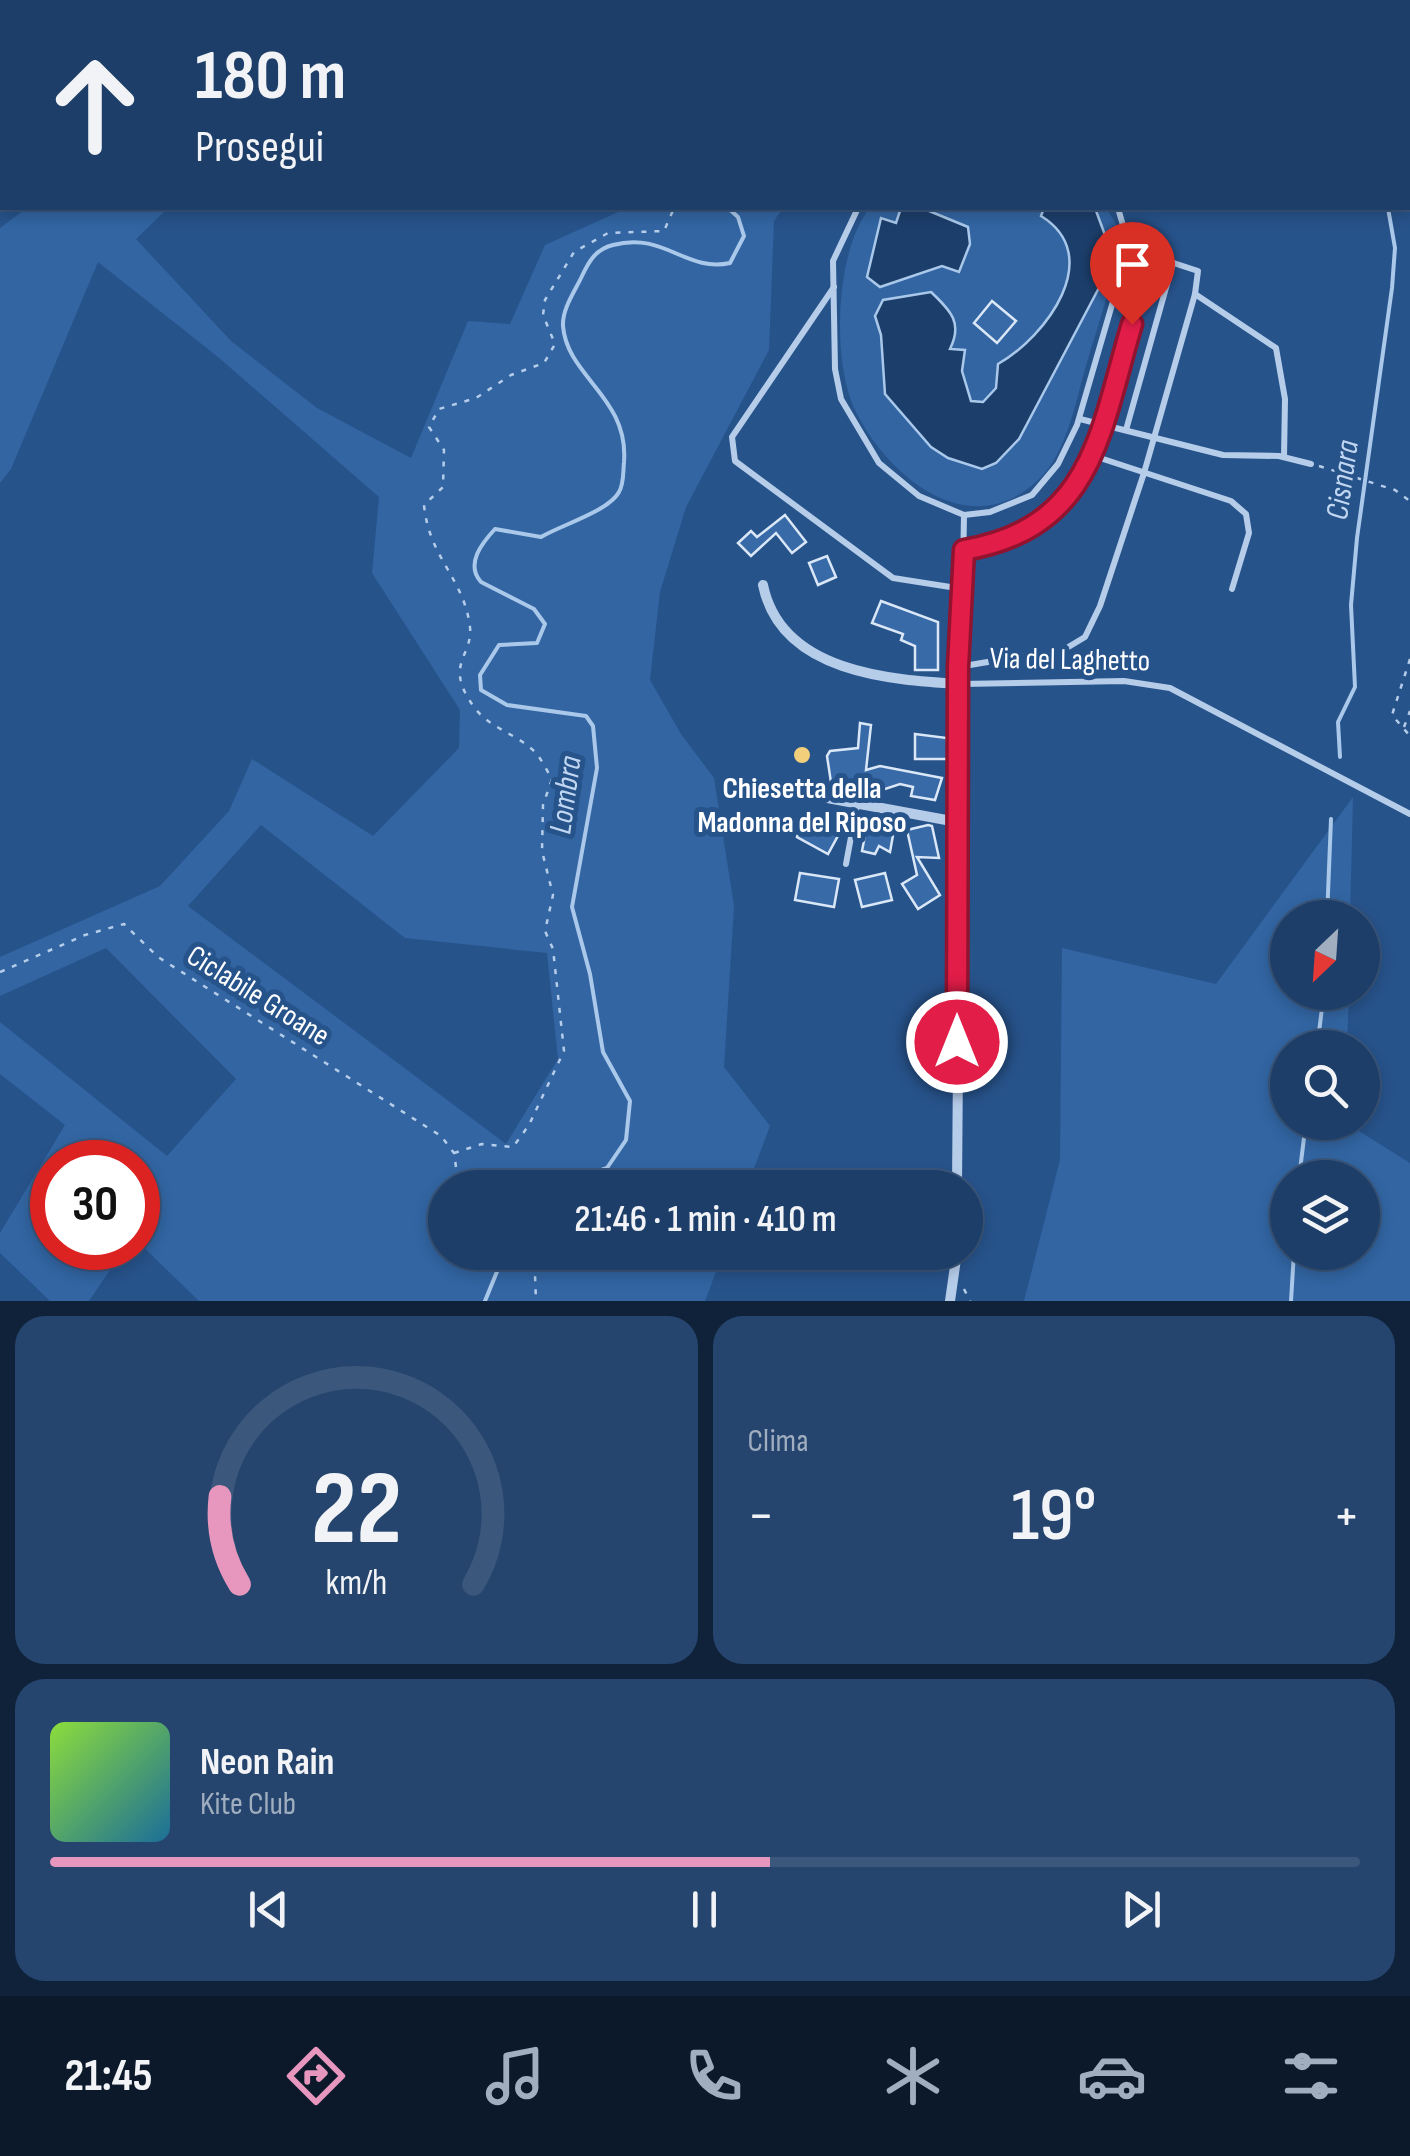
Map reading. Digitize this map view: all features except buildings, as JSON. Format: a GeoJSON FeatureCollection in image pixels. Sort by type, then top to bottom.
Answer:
{"type":"FeatureCollection","features":[{"type":"Feature","properties":{"kind":"street"},"geometry":{"type":"LineString","coordinates":[[763,585],[771,607],[786,626],[827,662],[884,680],[961,684]]}},
{"type":"Feature","properties":{"kind":"street","name":"Via del Laghetto"},"geometry":{"type":"LineString","coordinates":[[958,1170],[957,822],[961,684]]}},
{"type":"Feature","properties":{"kind":"street"},"geometry":{"type":"LineString","coordinates":[[768,787],[957,822]]}},
{"type":"Feature","properties":{"kind":"street"},"geometry":{"type":"LineString","coordinates":[[950,1301],[955,1270]]}},
{"type":"Feature","properties":{"kind":"lane"},"geometry":{"type":"LineString","coordinates":[[857,210],[833,261],[836,368],[841,399],[857,432],[879,463],[919,496],[964,515],[990,512],[1032,495],[1058,464],[1080,419],[1124,251],[1118,210]]}},
{"type":"Feature","properties":{"kind":"lane"},"geometry":{"type":"LineString","coordinates":[[958,667],[1066,649],[1084,637],[1100,606],[1144,473],[1195,294],[1198,271],[1124,251]]}},
{"type":"Feature","properties":{"kind":"lane"},"geometry":{"type":"LineString","coordinates":[[964,550],[992,545],[1034,528],[1064,503],[1094,456],[1152,256]]}},
{"type":"Feature","properties":{"kind":"lane"},"geometry":{"type":"LineString","coordinates":[[1126,430],[1174,263]]}},
{"type":"Feature","properties":{"kind":"lane"},"geometry":{"type":"LineString","coordinates":[[834,286],[732,436],[731,451],[735,460],[893,578],[963,589]]}},
{"type":"Feature","properties":{"kind":"lane"},"geometry":{"type":"LineString","coordinates":[[1195,294],[1276,348],[1285,399],[1284,457]]}},
{"type":"Feature","properties":{"kind":"lane"},"geometry":{"type":"LineString","coordinates":[[1080,419],[1222,454],[1284,457],[1312,464]]}},
{"type":"Feature","properties":{"kind":"lane"},"geometry":{"type":"LineString","coordinates":[[1094,456],[1230,501],[1246,514],[1249,533],[1232,589]]}},
{"type":"Feature","properties":{"kind":"lane"},"geometry":{"type":"LineString","coordinates":[[961,684],[958,667],[964,515]]}},
{"type":"Feature","properties":{"kind":"lane","name":"Via del Laghetto"},"geometry":{"type":"LineString","coordinates":[[961,684],[1124,681],[1170,688],[1410,814]]}},
{"type":"Feature","properties":{"kind":"lane"},"geometry":{"type":"LineString","coordinates":[[846,864],[856,804]]}},
{"type":"Feature","properties":{"kind":"path"},"geometry":{"type":"LineString","coordinates":[[456,1170],[454,1154],[482,1144],[513,1147],[529,1125],[564,1051],[553,949],[545,931],[553,895],[542,851],[544,804],[552,779],[535,752],[494,728],[474,708],[462,684],[459,662],[471,630],[456,581],[435,554],[426,529],[424,505],[443,487],[444,450],[429,427],[439,409],[476,398],[511,375],[544,362],[555,344],[543,315],[545,300],[574,252],[608,233],[664,231],[673,210]]}},
{"type":"Feature","properties":{"kind":"path"},"geometry":{"type":"LineString","coordinates":[[1312,464],[1395,490],[1410,501]]}},
{"type":"Feature","properties":{"kind":"path"},"geometry":{"type":"LineString","coordinates":[[1410,659],[1392,714],[1410,735]]}},
{"type":"Feature","properties":{"kind":"path"},"geometry":{"type":"LineString","coordinates":[[1402,730],[1410,711]]}},
{"type":"Feature","properties":{"kind":"path","name":"Ciclabile Groane"},"geometry":{"type":"LineString","coordinates":[[0,972],[124,924],[158,956],[428,1126],[454,1154]]}},
{"type":"Feature","properties":{"kind":"path"},"geometry":{"type":"LineString","coordinates":[[534,1270],[536,1301]]}},
{"type":"Feature","properties":{"kind":"shaded area"},"geometry":{"type":"Polygon","coordinates":[[[24,210],[166,210],[136,239],[231,341],[317,408],[411,458],[468,321],[510,324],[545,245],[623,210],[782,210],[774,221],[769,350],[686,507],[660,592],[650,680],[681,734],[714,778],[734,906],[724,1067],[770,1126],[753,1170],[428,1170],[428,1270],[717,1270],[705,1301],[199,1301],[160,1263],[160,1150],[167,1156],[236,1079],[106,948],[0,996],[0,957],[160,886],[229,811],[252,759],[373,836],[459,748],[460,710],[372,573],[379,497],[218,357],[98,262],[11,469],[0,483],[0,228],[24,210]],[[261,825],[188,906],[506,1144],[558,1059],[547,953],[405,938],[261,825]]]}},
{"type":"Feature","properties":{"kind":"shaded area"},"geometry":{"type":"Polygon","coordinates":[[[869,210],[1107,210],[1117,225],[1110,282],[1068,428],[1050,467],[1015,497],[989,506],[962,505],[936,496],[890,461],[856,412],[843,365],[840,307],[858,227],[869,210]]]}},
{"type":"Feature","properties":{"kind":"shaded area"},"geometry":{"type":"Polygon","coordinates":[[[900,210],[927,210],[968,227],[970,244],[959,272],[942,266],[880,287],[867,277],[881,218],[896,223],[900,210]]]}},
{"type":"Feature","properties":{"kind":"shaded area"},"geometry":{"type":"Polygon","coordinates":[[[1043,210],[1096,210],[1105,235],[1101,284],[1019,439],[996,463],[982,469],[948,458],[931,447],[885,394],[881,335],[875,316],[883,300],[931,292],[953,318],[955,332],[950,349],[965,350],[962,371],[971,401],[983,402],[996,388],[998,364],[1016,352],[1050,316],[1069,273],[1068,252],[1060,233],[1041,216],[1043,210]]]}},
{"type":"Feature","properties":{"kind":"shaded area"},"geometry":{"type":"Polygon","coordinates":[[[1353,797],[1350,900],[1278,900],[1353,797]]]}},
{"type":"Feature","properties":{"kind":"shaded area"},"geometry":{"type":"Polygon","coordinates":[[[1270,910],[1270,1010],[1348,1010],[1348,1030],[1270,1030],[1270,1140],[1373,1140],[1410,1163],[1410,1301],[1024,1301],[1060,1160],[1062,948],[1216,984],[1270,910]]]}},
{"type":"Feature","properties":{"kind":"shaded area"},"geometry":{"type":"Polygon","coordinates":[[[0,1022],[147,1140],[56,1140],[65,1125],[0,1074],[0,1022]]]}},
{"type":"Feature","properties":{"kind":"shaded area"},"geometry":{"type":"Polygon","coordinates":[[[30,1183],[30,1270],[110,1270],[89,1301],[50,1301],[0,1253],[0,1233],[30,1183]]]}},
{"type":"Feature","properties":{"kind":"waterway","name":"Lombra"},"geometry":{"type":"LineString","coordinates":[[601,1170],[607,1168],[626,1140],[630,1101],[603,1052],[590,974],[572,907],[597,768],[593,726],[586,716],[507,705],[481,690],[480,675],[499,645],[537,643],[545,624],[534,609],[481,582],[475,561],[495,529],[541,537],[605,505],[621,489],[623,440],[617,421],[575,360],[563,326],[567,307],[590,261],[607,247],[631,242],[647,243],[714,265],[730,263],[744,236],[738,217],[730,210]]}},
{"type":"Feature","properties":{"kind":"waterway","name":"Cisnara"},"geometry":{"type":"LineString","coordinates":[[1340,757],[1338,722],[1355,687],[1351,605],[1357,538],[1392,288],[1395,248],[1388,210]]}},
{"type":"Feature","properties":{"kind":"waterway","name":"Cisnara"},"geometry":{"type":"LineString","coordinates":[[1328,900],[1331,819]]}},
{"type":"Feature","properties":{"kind":"waterway","name":"Cisnara"},"geometry":{"type":"LineString","coordinates":[[1319,1030],[1322,1010]]}},
{"type":"Feature","properties":{"kind":"waterway","name":"Cisnara"},"geometry":{"type":"LineString","coordinates":[[1301,1160],[1304,1140]]}},
{"type":"Feature","properties":{"kind":"waterway","name":"Lombra"},"geometry":{"type":"LineString","coordinates":[[485,1301],[498,1270]]}},
{"type":"Feature","properties":{"kind":"waterway","name":"Cisnara"},"geometry":{"type":"LineString","coordinates":[[1291,1301],[1293,1270]]}},
{"type":"Feature","properties":{"kind":"place","name":"Chiesetta della Madonna del Riposo"},"geometry":{"type":"Point","coordinates":[802,755]}},
{"type":"Feature","properties":{"kind":"route"},"geometry":{"type":"LineString","coordinates":[[957,1042],[961,684],[958,667],[964,550],[992,545],[1034,528],[1064,503],[1092,463],[1132,324]]}}]}
